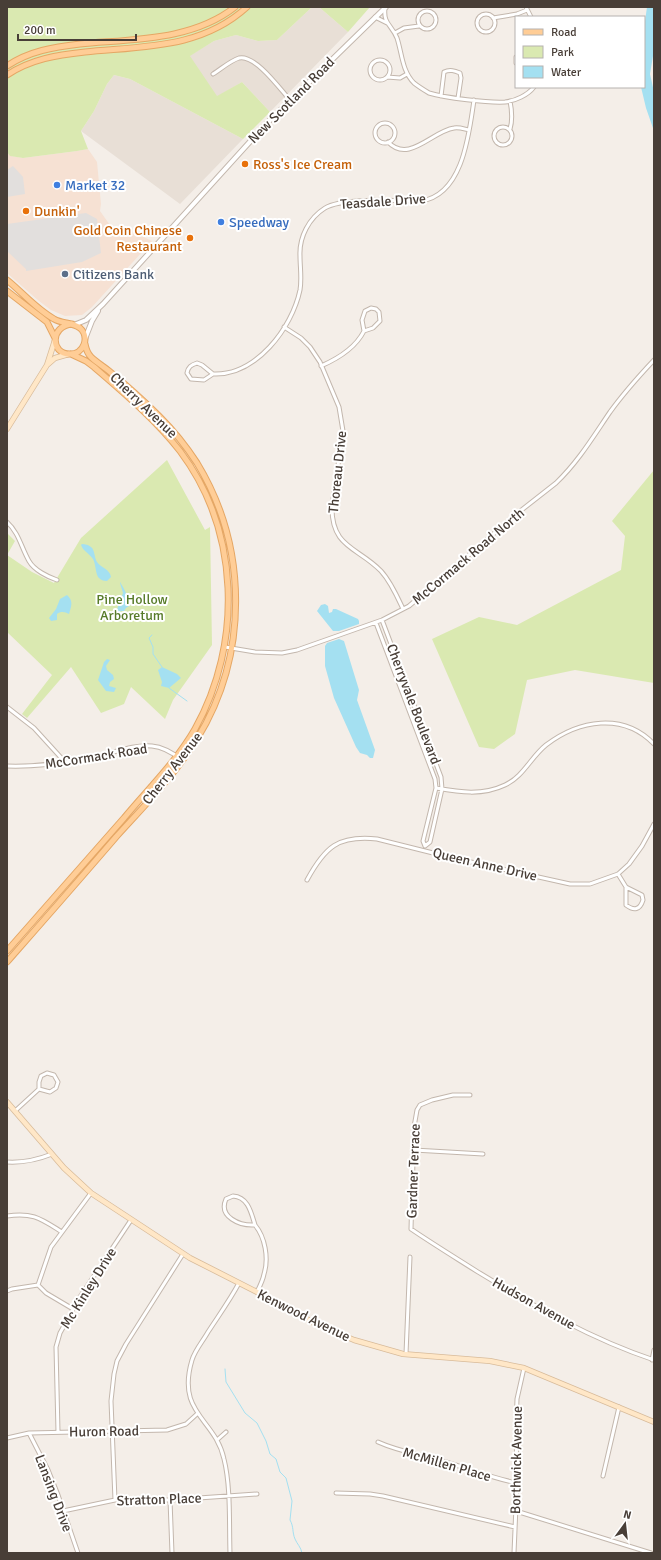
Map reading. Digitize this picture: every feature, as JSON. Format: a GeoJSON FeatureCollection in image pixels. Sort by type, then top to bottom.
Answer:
{"type":"FeatureCollection","features":[{"type":"Feature","properties":{"kind":"main road"},"geometry":{"type":"LineString","coordinates":[[7,66],[30,54],[52,48],[171,35],[191,30],[210,23],[235,7]]}},
{"type":"Feature","properties":{"kind":"main road"},"geometry":{"type":"LineString","coordinates":[[7,75],[33,61],[54,56],[172,43],[194,38],[224,25],[247,7]]}},
{"type":"Feature","properties":{"kind":"main road"},"geometry":{"type":"LineString","coordinates":[[7,280],[48,316],[60,322],[80,328],[83,332],[85,342],[80,351],[55,358],[47,365]]}},
{"type":"Feature","properties":{"kind":"main road"},"geometry":{"type":"LineString","coordinates":[[7,291],[47,322],[55,339],[56,345],[60,350],[70,354]]}},
{"type":"Feature","properties":{"kind":"main road"},"geometry":{"type":"LineString","coordinates":[[7,430],[47,365],[56,334],[62,326],[73,325]]}},
{"type":"Feature","properties":{"kind":"main road","name":"Cherry Avenue"},"geometry":{"type":"LineString","coordinates":[[7,962],[182,760],[197,740],[212,712],[225,677],[232,648],[236,612],[235,573],[225,526],[212,491],[193,457],[173,432],[146,404],[90,356],[85,342]]}},
{"type":"Feature","properties":{"kind":"main road","name":"Cherry Avenue"},"geometry":{"type":"LineString","coordinates":[[7,951],[176,756],[190,736],[210,699],[220,670],[228,624],[229,600],[225,558],[215,518],[198,479],[181,452],[153,420],[94,367],[82,359],[70,354]]}},
{"type":"Feature","properties":{"kind":"main road","name":"Kenwood Avenue"},"geometry":{"type":"LineString","coordinates":[[7,1102],[64,1168],[91,1193],[183,1254],[314,1323],[354,1340],[406,1354],[490,1361],[524,1368],[654,1422]]}},
{"type":"Feature","properties":{"kind":"street","name":"New Scotland Road"},"geometry":{"type":"LineString","coordinates":[[73,325],[86,320],[103,304],[209,186],[290,100],[386,7]]}},
{"type":"Feature","properties":{"kind":"street"},"geometry":{"type":"LineString","coordinates":[[386,7],[384,17],[395,33],[407,74],[421,88],[441,96],[474,100],[510,101],[524,96],[533,88]]}},
{"type":"Feature","properties":{"kind":"street"},"geometry":{"type":"LineString","coordinates":[[493,18],[494,27],[490,31],[483,32],[478,28],[477,20],[480,15],[486,14],[493,18],[517,14],[527,8]]}},
{"type":"Feature","properties":{"kind":"street"},"geometry":{"type":"LineString","coordinates":[[395,33],[404,28],[419,26],[424,29],[433,27],[436,22],[434,13],[428,10],[422,12],[418,16],[419,26]]}},
{"type":"Feature","properties":{"kind":"street"},"geometry":{"type":"LineString","coordinates":[[375,17],[387,23]]}},
{"type":"Feature","properties":{"kind":"street"},"geometry":{"type":"LineString","coordinates":[[213,74],[239,58],[250,59],[259,66],[290,100]]}},
{"type":"Feature","properties":{"kind":"street"},"geometry":{"type":"LineString","coordinates":[[387,77],[390,71],[388,64],[379,60],[373,63],[370,68],[373,77],[378,80],[387,77],[400,78],[407,74]]}},
{"type":"Feature","properties":{"kind":"street"},"geometry":{"type":"LineString","coordinates":[[441,96],[444,72],[448,70],[460,73],[461,78],[458,98]]}},
{"type":"Feature","properties":{"kind":"street","name":"Teasdale Drive"},"geometry":{"type":"LineString","coordinates":[[213,374],[197,363],[190,366],[187,373],[191,379],[198,381],[204,380],[213,374],[232,371],[252,361],[268,348],[284,327],[293,311],[300,289],[300,255],[302,238],[307,227],[316,215],[326,207],[349,201],[430,200],[446,190],[454,177],[461,160],[469,130],[474,100]]}},
{"type":"Feature","properties":{"kind":"street"},"geometry":{"type":"LineString","coordinates":[[510,101],[512,111],[510,129],[513,138],[510,143],[505,146],[496,143],[494,134],[497,129],[503,127],[510,129]]}},
{"type":"Feature","properties":{"kind":"street"},"geometry":{"type":"LineString","coordinates":[[388,142],[393,139],[394,130],[388,124],[382,124],[377,128],[375,134],[381,142],[388,142],[397,149],[406,150],[420,145],[449,129],[455,128],[469,130]]}},
{"type":"Feature","properties":{"kind":"street","name":"New Scotland Road"},"geometry":{"type":"LineString","coordinates":[[85,342],[92,321],[103,304]]}},
{"type":"Feature","properties":{"kind":"street"},"geometry":{"type":"LineString","coordinates":[[321,366],[332,361],[359,340],[364,331],[362,320],[366,311],[371,308],[376,309],[380,315],[380,321],[373,328],[364,331]]}},
{"type":"Feature","properties":{"kind":"street","name":"Thoreau Drive"},"geometry":{"type":"LineString","coordinates":[[284,327],[301,338],[310,347],[321,366],[339,407],[343,431],[332,506],[334,526],[343,543],[351,550],[372,563],[382,572],[396,592],[403,608]]}},
{"type":"Feature","properties":{"kind":"street","name":"McCormack Road North"},"geometry":{"type":"LineString","coordinates":[[225,647],[260,652],[282,653],[297,650],[382,620],[424,594],[442,576],[519,512],[551,488],[566,474],[593,439],[611,411],[654,360]]}},
{"type":"Feature","properties":{"kind":"street"},"geometry":{"type":"LineString","coordinates":[[7,522],[14,528],[29,562],[34,567],[58,580]]}},
{"type":"Feature","properties":{"kind":"street","name":"Cherryvale Boulevard"},"geometry":{"type":"LineString","coordinates":[[382,620],[441,777],[442,789]]}},
{"type":"Feature","properties":{"kind":"street","name":"Cherryvale Boulevard"},"geometry":{"type":"LineString","coordinates":[[376,622],[434,774],[436,788]]}},
{"type":"Feature","properties":{"kind":"street"},"geometry":{"type":"LineString","coordinates":[[395,671],[400,669]]}},
{"type":"Feature","properties":{"kind":"street"},"geometry":{"type":"LineString","coordinates":[[7,707],[34,728],[65,762]]}},
{"type":"Feature","properties":{"kind":"street"},"geometry":{"type":"LineString","coordinates":[[414,720],[420,718]]}},
{"type":"Feature","properties":{"kind":"street"},"geometry":{"type":"LineString","coordinates":[[436,788],[467,792],[487,792],[506,785],[522,772],[545,746],[575,729],[593,724],[608,723],[631,728],[638,731],[654,744]]}},
{"type":"Feature","properties":{"kind":"street","name":"McCormack Road"},"geometry":{"type":"LineString","coordinates":[[7,766],[29,767],[65,762],[96,757],[144,746],[162,748],[182,760]]}},
{"type":"Feature","properties":{"kind":"street","name":"Queen Anne Drive"},"geometry":{"type":"LineString","coordinates":[[436,788],[423,841],[426,846],[430,842],[442,789]]}},
{"type":"Feature","properties":{"kind":"street","name":"Queen Anne Drive"},"geometry":{"type":"LineString","coordinates":[[307,880],[324,853],[337,844],[351,839],[365,838],[378,839],[570,884],[590,884],[618,874],[630,864],[654,824]]}},
{"type":"Feature","properties":{"kind":"street"},"geometry":{"type":"LineString","coordinates":[[424,851],[426,846]]}},
{"type":"Feature","properties":{"kind":"street"},"geometry":{"type":"LineString","coordinates":[[618,874],[626,887],[626,905],[630,908],[639,908],[644,900],[642,895],[626,887]]}},
{"type":"Feature","properties":{"kind":"street"},"geometry":{"type":"LineString","coordinates":[[15,1111],[39,1089],[40,1078],[43,1075],[50,1074],[56,1077],[57,1085],[52,1091],[39,1089]]}},
{"type":"Feature","properties":{"kind":"street","name":"Gardner Terrace"},"geometry":{"type":"LineString","coordinates":[[419,1235],[411,1229],[415,1116],[417,1110],[420,1105],[444,1097],[470,1095]]}},
{"type":"Feature","properties":{"kind":"street"},"geometry":{"type":"LineString","coordinates":[[414,1150],[483,1154]]}},
{"type":"Feature","properties":{"kind":"street"},"geometry":{"type":"LineString","coordinates":[[7,1162],[39,1160],[52,1154]]}},
{"type":"Feature","properties":{"kind":"street"},"geometry":{"type":"LineString","coordinates":[[38,1285],[48,1253],[91,1193]]}},
{"type":"Feature","properties":{"kind":"street"},"geometry":{"type":"LineString","coordinates":[[255,1225],[245,1225],[232,1220],[226,1215],[224,1210],[226,1199],[233,1196],[240,1197],[244,1200],[251,1212],[255,1225],[263,1238],[266,1264],[265,1273],[257,1292]]}},
{"type":"Feature","properties":{"kind":"street"},"geometry":{"type":"LineString","coordinates":[[7,1216],[24,1214],[37,1217],[62,1232]]}},
{"type":"Feature","properties":{"kind":"street","name":"Mc Kinley Drive"},"geometry":{"type":"LineString","coordinates":[[58,1432],[56,1347],[60,1333],[73,1309],[131,1220]]}},
{"type":"Feature","properties":{"kind":"street","name":"Hudson Avenue"},"geometry":{"type":"LineString","coordinates":[[419,1235],[551,1315],[624,1350],[653,1360]]}},
{"type":"Feature","properties":{"kind":"street"},"geometry":{"type":"LineString","coordinates":[[115,1500],[111,1394],[117,1361],[126,1344],[183,1254]]}},
{"type":"Feature","properties":{"kind":"street"},"geometry":{"type":"LineString","coordinates":[[406,1354],[410,1257]]}},
{"type":"Feature","properties":{"kind":"street"},"geometry":{"type":"LineString","coordinates":[[230,1553],[227,1474],[224,1458],[217,1440],[197,1414],[191,1401],[188,1384],[192,1358],[239,1283]]}},
{"type":"Feature","properties":{"kind":"street"},"geometry":{"type":"LineString","coordinates":[[38,1285],[46,1293],[73,1309]]}},
{"type":"Feature","properties":{"kind":"street"},"geometry":{"type":"LineString","coordinates":[[7,1291],[38,1285]]}},
{"type":"Feature","properties":{"kind":"street"},"geometry":{"type":"LineString","coordinates":[[653,1360],[654,1350]]}},
{"type":"Feature","properties":{"kind":"street","name":"Borthwick Avenue"},"geometry":{"type":"LineString","coordinates":[[514,1553],[517,1483],[517,1405],[524,1368]]}},
{"type":"Feature","properties":{"kind":"street"},"geometry":{"type":"LineString","coordinates":[[602,1476],[619,1407]]}},
{"type":"Feature","properties":{"kind":"street","name":"Huron Road"},"geometry":{"type":"LineString","coordinates":[[7,1438],[29,1433],[167,1430],[186,1424],[197,1414]]}},
{"type":"Feature","properties":{"kind":"street"},"geometry":{"type":"LineString","coordinates":[[217,1440],[226,1432]]}},
{"type":"Feature","properties":{"kind":"street","name":"Lansing Drive"},"geometry":{"type":"LineString","coordinates":[[29,1433],[48,1470],[78,1553]]}},
{"type":"Feature","properties":{"kind":"street","name":"McMillen Place"},"geometry":{"type":"LineString","coordinates":[[378,1442],[397,1450],[446,1462],[487,1476],[517,1483]]}},
{"type":"Feature","properties":{"kind":"street","name":"Stratton Place"},"geometry":{"type":"LineString","coordinates":[[63,1511],[115,1500],[170,1500],[257,1494]]}},
{"type":"Feature","properties":{"kind":"street"},"geometry":{"type":"LineString","coordinates":[[336,1494],[383,1496],[515,1527]]}},
{"type":"Feature","properties":{"kind":"street"},"geometry":{"type":"LineString","coordinates":[[168,1553],[172,1553],[170,1500]]}},
{"type":"Feature","properties":{"kind":"street"},"geometry":{"type":"LineString","coordinates":[[516,1510],[652,1553]]}},
{"type":"Feature","properties":{"kind":"shaded area"},"geometry":{"type":"Polygon","coordinates":[[[312,7],[319,7],[348,32],[270,112],[242,82],[217,97],[189,56],[214,41],[236,35],[258,41],[277,40],[312,7]]]}},
{"type":"Feature","properties":{"kind":"shaded area"},"geometry":{"type":"Polygon","coordinates":[[[114,75],[130,79],[243,139],[180,204],[81,131],[94,111],[107,84],[114,75]]]}},
{"type":"Feature","properties":{"kind":"shaded area"},"geometry":{"type":"Polygon","coordinates":[[[88,149],[97,162],[101,204],[100,211],[112,228],[125,228],[152,241],[92,307],[82,315],[65,316],[51,310],[7,273],[7,152],[11,156],[23,158],[88,149]]]}},
{"type":"Feature","properties":{"kind":"shaded area"},"geometry":{"type":"Polygon","coordinates":[[[13,166],[23,177],[25,194],[7,197],[7,170],[13,166]]]}},
{"type":"Feature","properties":{"kind":"shaded area"},"geometry":{"type":"Polygon","coordinates":[[[86,213],[97,219],[101,253],[82,262],[26,271],[26,269],[7,251],[7,224],[86,213]]]}},
{"type":"Feature","properties":{"kind":"green space"},"geometry":{"type":"Polygon","coordinates":[[[7,7],[312,7],[277,40],[258,41],[236,35],[214,41],[190,56],[217,96],[242,82],[270,112],[243,139],[130,79],[114,75],[107,84],[94,111],[81,131],[88,149],[23,158],[10,156],[7,152],[7,7]]]}},
{"type":"Feature","properties":{"kind":"green space"},"geometry":{"type":"Polygon","coordinates":[[[319,7],[370,7],[348,32],[319,7]]]}},
{"type":"Feature","properties":{"kind":"green space","name":"Pine Hollow Arboretum"},"geometry":{"type":"Polygon","coordinates":[[[167,460],[205,530],[210,527],[212,645],[173,700],[165,719],[131,687],[124,704],[101,713],[71,667],[27,718],[22,714],[52,675],[7,632],[7,555],[32,572],[54,583],[81,538],[167,460]]]}},
{"type":"Feature","properties":{"kind":"green space"},"geometry":{"type":"Polygon","coordinates":[[[654,470],[654,683],[575,670],[527,680],[515,734],[494,749],[479,747],[432,639],[479,617],[517,625],[621,570],[625,536],[612,521],[654,470]]]}},
{"type":"Feature","properties":{"kind":"green space"},"geometry":{"type":"Polygon","coordinates":[[[7,533],[15,541],[7,555],[7,533]]]}},
{"type":"Feature","properties":{"kind":"water"},"geometry":{"type":"Polygon","coordinates":[[[647,7],[654,7],[654,50],[650,74],[654,92],[654,131],[641,88],[645,88],[645,21],[647,7]]]}},
{"type":"Feature","properties":{"kind":"water"},"geometry":{"type":"Polygon","coordinates":[[[82,544],[88,545],[92,548],[97,562],[109,572],[111,577],[107,581],[98,577],[93,559],[83,549],[82,544]]]}},
{"type":"Feature","properties":{"kind":"water"},"geometry":{"type":"Polygon","coordinates":[[[120,582],[132,604],[124,611],[118,613],[116,612],[123,593],[120,582]]]}},
{"type":"Feature","properties":{"kind":"water"},"geometry":{"type":"Polygon","coordinates":[[[67,595],[71,600],[69,614],[60,612],[57,614],[57,620],[51,621],[49,618],[56,609],[60,599],[67,595]]]}},
{"type":"Feature","properties":{"kind":"water"},"geometry":{"type":"Polygon","coordinates":[[[325,604],[328,606],[329,613],[332,612],[333,609],[336,609],[358,619],[359,624],[339,631],[333,631],[317,611],[321,605],[325,604]]]}},
{"type":"Feature","properties":{"kind":"water"},"geometry":{"type":"Polygon","coordinates":[[[339,639],[344,641],[359,690],[357,700],[375,750],[373,758],[360,753],[356,747],[334,698],[325,666],[325,646],[327,643],[339,639]]]}},
{"type":"Feature","properties":{"kind":"water"},"geometry":{"type":"Polygon","coordinates":[[[107,659],[110,660],[106,666],[107,670],[113,675],[114,679],[110,682],[109,686],[116,688],[114,692],[106,691],[98,680],[104,662],[107,659]]]}},
{"type":"Feature","properties":{"kind":"water"},"geometry":{"type":"Polygon","coordinates":[[[162,667],[177,674],[181,678],[169,688],[161,686],[162,682],[158,670],[162,667]]]}},
{"type":"Feature","properties":{"kind":"waterway"},"geometry":{"type":"LineString","coordinates":[[152,635],[149,638],[153,647],[153,654],[162,667]]}},
{"type":"Feature","properties":{"kind":"waterway"},"geometry":{"type":"LineString","coordinates":[[169,688],[187,701]]}},
{"type":"Feature","properties":{"kind":"waterway"},"geometry":{"type":"LineString","coordinates":[[225,1369],[226,1382],[245,1413],[257,1423],[266,1441],[270,1454],[276,1459],[280,1472],[286,1478],[292,1501],[290,1520],[295,1539],[302,1553]]}},
{"type":"Feature","properties":{"kind":"place","name":"Ross's Ice Cream"},"geometry":{"type":"Point","coordinates":[245,164]}},
{"type":"Feature","properties":{"kind":"place","name":"Market 32"},"geometry":{"type":"Point","coordinates":[57,185]}},
{"type":"Feature","properties":{"kind":"place","name":"Dunkin'"},"geometry":{"type":"Point","coordinates":[26,211]}},
{"type":"Feature","properties":{"kind":"place","name":"Speedway"},"geometry":{"type":"Point","coordinates":[221,222]}},
{"type":"Feature","properties":{"kind":"place","name":"Gold Coin Chinese Restaurant"},"geometry":{"type":"Point","coordinates":[190,238]}},
{"type":"Feature","properties":{"kind":"place","name":"Citizens Bank"},"geometry":{"type":"Point","coordinates":[65,274]}}]}
